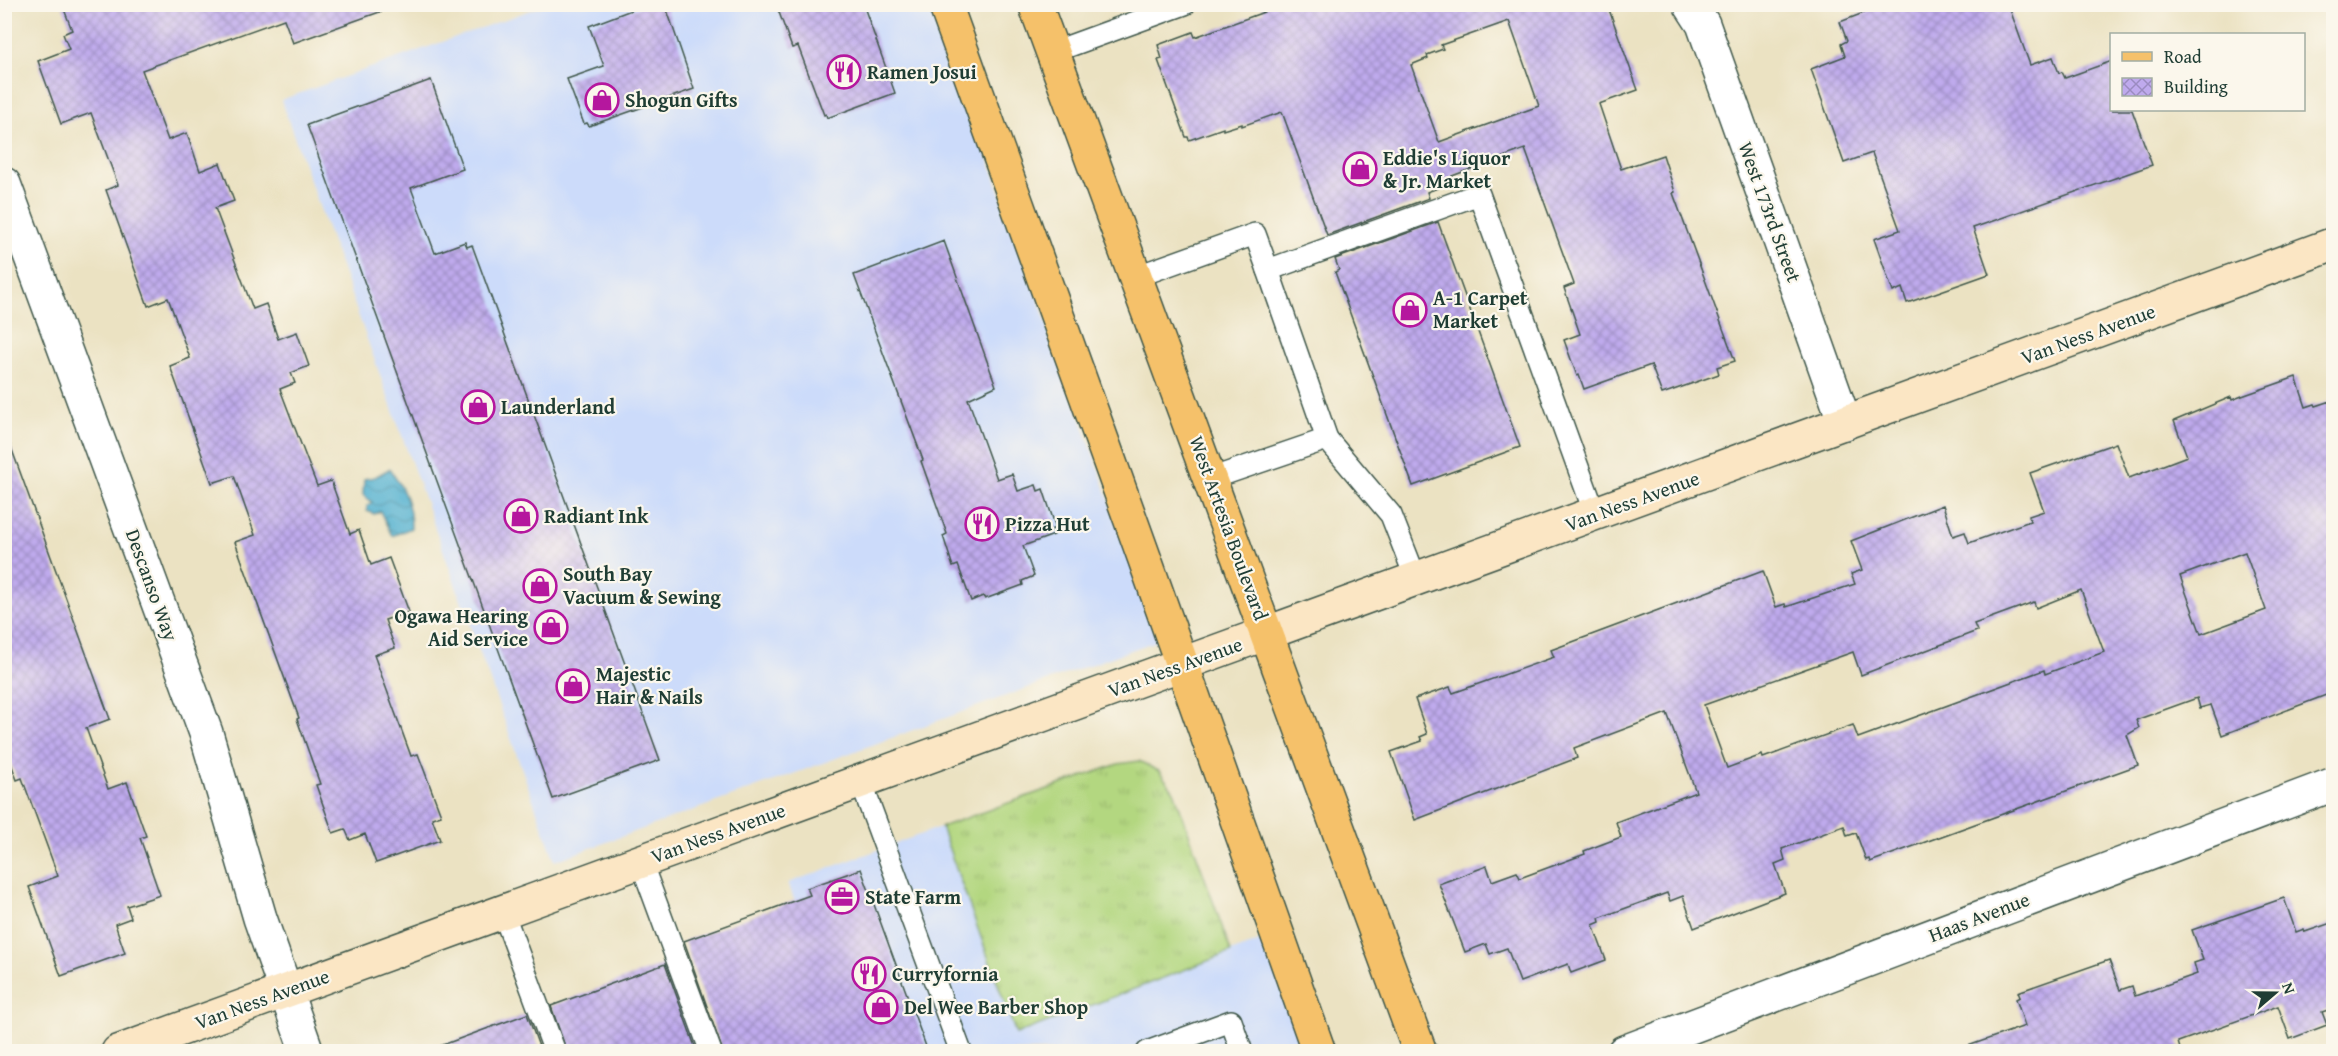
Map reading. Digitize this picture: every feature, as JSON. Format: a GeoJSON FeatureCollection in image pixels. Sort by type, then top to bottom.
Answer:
{"type":"FeatureCollection","features":[{"type":"Feature","properties":{"kind":"main road"},"geometry":{"type":"LineString","coordinates":[[945,4],[1319,1052]]}},
{"type":"Feature","properties":{"kind":"main road","name":"West Artesia Boulevard"},"geometry":{"type":"LineString","coordinates":[[1035,4],[1268,633],[1420,1052]]}},
{"type":"Feature","properties":{"kind":"main road","name":"Van Ness Avenue"},"geometry":{"type":"LineString","coordinates":[[118,1052],[2334,244]]}},
{"type":"Feature","properties":{"kind":"street","name":"West 173rd Street"},"geometry":{"type":"LineString","coordinates":[[1690,4],[1703,24],[1845,423]]}},
{"type":"Feature","properties":{"kind":"street","name":"Descanso Way"},"geometry":{"type":"LineString","coordinates":[[4,184],[206,733],[260,918],[307,1052]]}},
{"type":"Feature","properties":{"kind":"street","name":"Haas Avenue"},"geometry":{"type":"LineString","coordinates":[[1624,1052],[2334,784]]}},
{"type":"Feature","properties":{"kind":"lane"},"geometry":{"type":"LineString","coordinates":[[1053,52],[1185,4]]}},
{"type":"Feature","properties":{"kind":"lane"},"geometry":{"type":"LineString","coordinates":[[1268,270],[1479,194],[1595,514]]}},
{"type":"Feature","properties":{"kind":"lane"},"geometry":{"type":"LineString","coordinates":[[1135,277],[1255,234],[1326,439],[1390,515],[1416,579]]}},
{"type":"Feature","properties":{"kind":"lane"},"geometry":{"type":"LineString","coordinates":[[1210,479],[1326,439]]}},
{"type":"Feature","properties":{"kind":"lane"},"geometry":{"type":"LineString","coordinates":[[861,782],[961,1052]]}},
{"type":"Feature","properties":{"kind":"lane"},"geometry":{"type":"LineString","coordinates":[[641,861],[711,1052]]}},
{"type":"Feature","properties":{"kind":"lane"},"geometry":{"type":"LineString","coordinates":[[503,912],[555,1052]]}},
{"type":"Feature","properties":{"kind":"lane"},"geometry":{"type":"LineString","coordinates":[[1147,1052],[1231,1021],[1242,1052]]}},
{"type":"Feature","properties":{"kind":"shaded area"},"geometry":{"type":"Polygon","coordinates":[[[545,5],[934,5],[1159,640],[555,861],[281,100],[545,5]]]}},
{"type":"Feature","properties":{"kind":"shaded area"},"geometry":{"type":"Polygon","coordinates":[[[941,827],[1016,1033],[1270,937],[1311,1051],[850,1051],[788,883],[941,827]]]}},
{"type":"Feature","properties":{"kind":"green space"},"geometry":{"type":"Polygon","coordinates":[[[1139,761],[1159,771],[1174,791],[1231,952],[1016,1034],[941,827],[1118,764],[1139,761]]]}},
{"type":"Feature","properties":{"kind":"water"},"geometry":{"type":"Polygon","coordinates":[[[389,469],[406,497],[411,520],[411,528],[392,536],[380,511],[374,514],[367,511],[367,506],[372,502],[363,495],[364,479],[375,477],[389,469]]]}},
{"type":"Feature","properties":{"kind":"building"},"geometry":{"type":"Polygon","coordinates":[[[62,4],[387,4],[388,9],[293,43],[284,19],[142,70],[168,140],[187,133],[200,171],[220,163],[234,201],[215,208],[253,309],[266,304],[278,339],[297,332],[309,366],[291,373],[295,383],[280,389],[317,486],[331,481],[350,534],[359,530],[371,565],[389,558],[409,612],[385,620],[395,648],[374,655],[411,756],[418,754],[441,815],[432,818],[440,840],[376,863],[365,834],[350,840],[345,829],[333,833],[316,785],[320,784],[297,719],[299,718],[235,542],[255,535],[234,476],[212,483],[170,366],[190,358],[168,298],[148,306],[106,190],[118,185],[91,113],[61,124],[38,61],[69,49],[63,34],[72,30],[62,4]]]}},
{"type":"Feature","properties":{"kind":"building"},"geometry":{"type":"Polygon","coordinates":[[[647,4],[665,4],[694,89],[589,126],[587,123],[584,124],[567,79],[604,66],[589,26],[647,4]]]}},
{"type":"Feature","properties":{"kind":"building"},"geometry":{"type":"Polygon","coordinates":[[[776,4],[863,4],[895,93],[827,118],[798,46],[792,48],[776,4]]]}},
{"type":"Feature","properties":{"kind":"building"},"geometry":{"type":"Polygon","coordinates":[[[1261,4],[1607,4],[1638,90],[1599,104],[1621,169],[1663,155],[1675,192],[1673,193],[1735,361],[1717,367],[1719,374],[1662,394],[1651,365],[1584,389],[1564,340],[1580,334],[1564,288],[1574,284],[1525,149],[1452,176],[1454,182],[1427,192],[1429,198],[1327,235],[1282,112],[1242,126],[1242,124],[1223,130],[1223,128],[1189,140],[1158,60],[1162,59],[1158,45],[1193,32],[1195,37],[1264,12],[1261,4]],[[1509,21],[1441,45],[1443,49],[1411,65],[1439,142],[1539,106],[1509,21]]]}},
{"type":"Feature","properties":{"kind":"building"},"geometry":{"type":"Polygon","coordinates":[[[1887,4],[2008,4],[2030,65],[2053,57],[2059,73],[2062,72],[2065,78],[2110,62],[2110,111],[2132,111],[2152,165],[1973,228],[1989,274],[1907,303],[1902,288],[1893,292],[1874,239],[1900,230],[1872,153],[1844,163],[1811,69],[1845,56],[1841,44],[1847,41],[1840,22],[1887,4]]]}},
{"type":"Feature","properties":{"kind":"building"},"geometry":{"type":"Polygon","coordinates":[[[431,80],[463,169],[411,188],[435,253],[465,242],[467,247],[472,245],[660,760],[553,799],[307,125],[431,80]]]}},
{"type":"Feature","properties":{"kind":"building"},"geometry":{"type":"Polygon","coordinates":[[[1438,222],[1520,447],[1413,486],[1335,272],[1339,270],[1335,259],[1438,222]]]}},
{"type":"Feature","properties":{"kind":"building"},"geometry":{"type":"Polygon","coordinates":[[[944,241],[996,386],[968,399],[997,479],[1012,474],[1018,491],[1036,485],[1038,491],[1043,489],[1056,528],[1052,529],[1054,535],[1023,546],[1034,576],[1022,581],[1023,585],[985,599],[983,596],[971,601],[958,565],[953,567],[943,536],[947,534],[921,461],[923,460],[854,275],[944,241]]]}},
{"type":"Feature","properties":{"kind":"building"},"geometry":{"type":"Polygon","coordinates":[[[2296,377],[2306,407],[2334,400],[2334,692],[2222,735],[2211,705],[2200,708],[2197,698],[2136,720],[2139,728],[2127,735],[2138,765],[1870,862],[1869,859],[1866,860],[1856,833],[1847,836],[1844,826],[1782,849],[1785,860],[1775,864],[1785,893],[1694,928],[1683,896],[1670,901],[1667,893],[1599,918],[1600,922],[1593,925],[1606,960],[1571,973],[1568,964],[1520,982],[1507,948],[1490,954],[1486,944],[1465,952],[1439,884],[1487,866],[1492,881],[1517,872],[1520,878],[1585,854],[1584,851],[1621,837],[1616,822],[1696,792],[1667,713],[1574,748],[1577,758],[1415,820],[1391,752],[1422,741],[1420,737],[1427,734],[1415,699],[1450,687],[1453,693],[1554,657],[1551,650],[1763,571],[1776,607],[1785,604],[1786,607],[1855,584],[1851,574],[1862,570],[1851,541],[1943,505],[1953,536],[1965,532],[1969,543],[2030,521],[2029,516],[2044,511],[2030,473],[2116,443],[2129,478],[2187,456],[2174,421],[2231,397],[2232,400],[2296,377]],[[2245,552],[2180,576],[2201,634],[2266,610],[2245,552]],[[2081,590],[2036,608],[2034,602],[1974,624],[1977,631],[1861,675],[1853,652],[1704,705],[1727,768],[1762,755],[1763,758],[1853,725],[1858,738],[2044,670],[2045,674],[2104,652],[2081,590]]]}},
{"type":"Feature","properties":{"kind":"building"},"geometry":{"type":"Polygon","coordinates":[[[8,439],[110,719],[86,728],[108,789],[127,782],[146,836],[140,838],[160,895],[127,906],[131,918],[115,924],[125,953],[61,976],[29,887],[58,876],[22,778],[17,780],[4,744],[4,440],[8,439]]]}},
{"type":"Feature","properties":{"kind":"building"},"geometry":{"type":"Polygon","coordinates":[[[861,869],[928,1052],[723,1052],[684,941],[810,895],[807,888],[861,869]]]}},
{"type":"Feature","properties":{"kind":"building"},"geometry":{"type":"Polygon","coordinates":[[[2284,898],[2296,932],[2304,929],[2305,932],[2334,922],[2334,1008],[2322,1012],[2327,1025],[2290,1039],[2278,1006],[2178,1042],[2181,1052],[1966,1052],[1965,1047],[2025,1026],[2016,999],[2020,997],[2018,992],[2109,960],[2120,990],[2132,986],[2135,996],[2197,974],[2194,963],[2203,960],[2192,930],[2284,898]]]}},
{"type":"Feature","properties":{"kind":"building"},"geometry":{"type":"Polygon","coordinates":[[[665,964],[697,1052],[567,1052],[551,1006],[665,964]]]}},
{"type":"Feature","properties":{"kind":"building"},"geometry":{"type":"Polygon","coordinates":[[[527,1014],[541,1052],[438,1052],[437,1047],[527,1014]]]}},
{"type":"Feature","properties":{"kind":"place","name":"Ramen Josui"},"geometry":{"type":"Point","coordinates":[844,72]}},
{"type":"Feature","properties":{"kind":"place","name":"Shogun Gifts"},"geometry":{"type":"Point","coordinates":[602,100]}},
{"type":"Feature","properties":{"kind":"place","name":"Eddie's Liquor & Jr. Market"},"geometry":{"type":"Point","coordinates":[1360,169]}},
{"type":"Feature","properties":{"kind":"place","name":"A-1 Carpet Market"},"geometry":{"type":"Point","coordinates":[1410,310]}},
{"type":"Feature","properties":{"kind":"place","name":"Launderland"},"geometry":{"type":"Point","coordinates":[478,407]}},
{"type":"Feature","properties":{"kind":"place","name":"Radiant Ink"},"geometry":{"type":"Point","coordinates":[521,516]}},
{"type":"Feature","properties":{"kind":"place","name":"Pizza Hut"},"geometry":{"type":"Point","coordinates":[982,524]}},
{"type":"Feature","properties":{"kind":"place","name":"South Bay Vacuum & Sewing"},"geometry":{"type":"Point","coordinates":[540,586]}},
{"type":"Feature","properties":{"kind":"place","name":"Ogawa Hearing Aid Service"},"geometry":{"type":"Point","coordinates":[551,627]}},
{"type":"Feature","properties":{"kind":"place","name":"Majestic Hair & Nails"},"geometry":{"type":"Point","coordinates":[573,686]}},
{"type":"Feature","properties":{"kind":"place","name":"State Farm"},"geometry":{"type":"Point","coordinates":[842,897]}},
{"type":"Feature","properties":{"kind":"place","name":"Curryfornia"},"geometry":{"type":"Point","coordinates":[869,974]}},
{"type":"Feature","properties":{"kind":"place","name":"Del Wee Barber Shop"},"geometry":{"type":"Point","coordinates":[881,1007]}}]}
